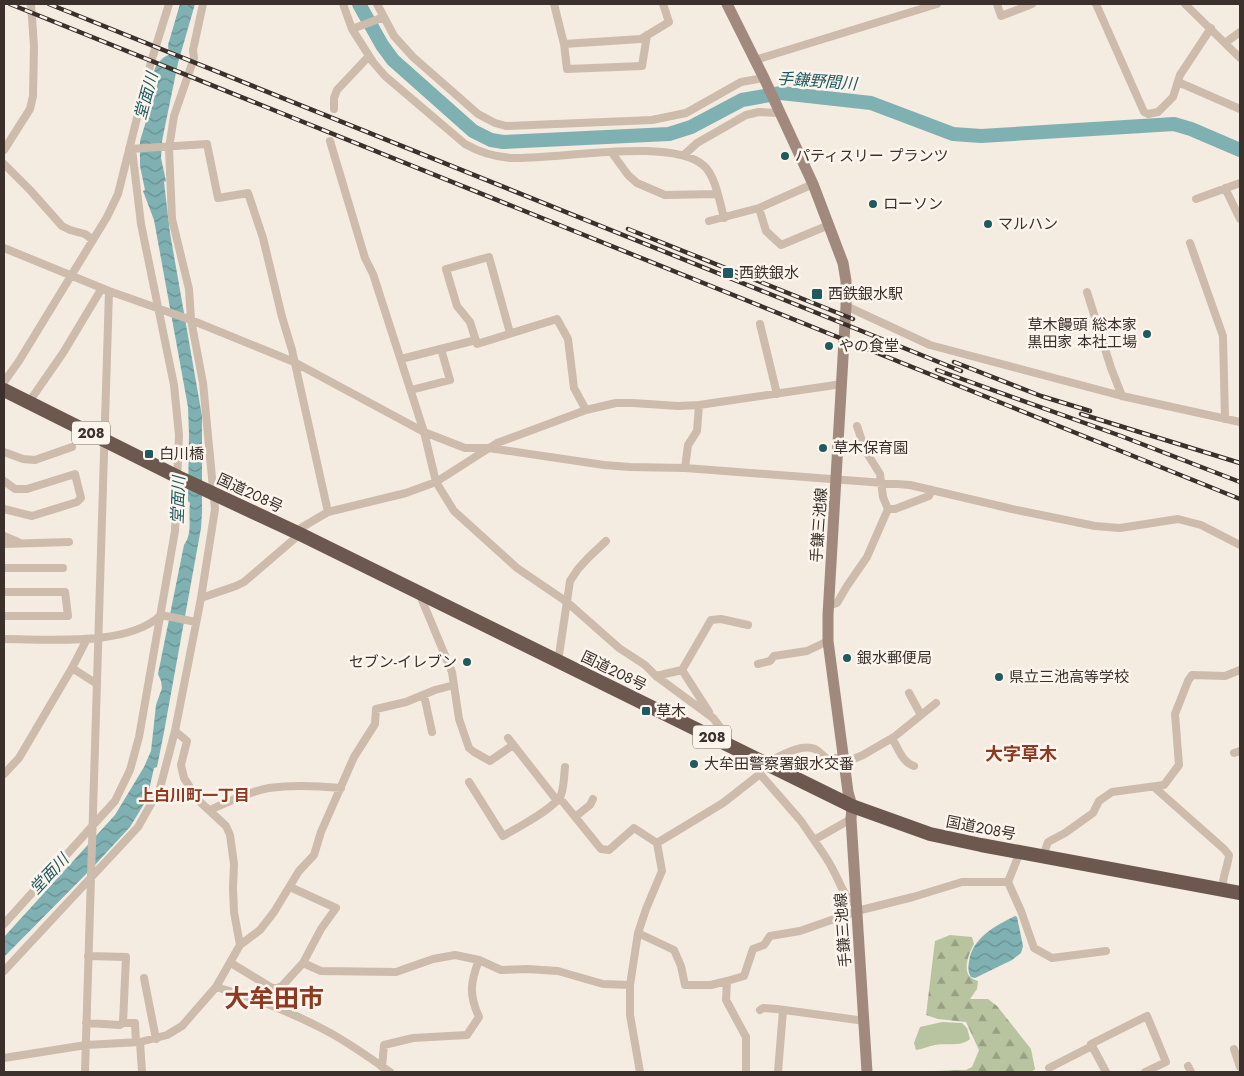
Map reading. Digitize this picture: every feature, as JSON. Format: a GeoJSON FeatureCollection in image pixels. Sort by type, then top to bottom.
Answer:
{"type":"FeatureCollection","features":[{"type":"Feature","properties":{"kind":"highway","name":"国道208号"},"geometry":{"type":"LineString","coordinates":[[4,390],[178,477],[297,533],[730,746],[761,765],[851,812],[930,834],[1240,893]]}},
{"type":"Feature","properties":{"kind":"main road","name":"手鎌三池線"},"geometry":{"type":"LineString","coordinates":[[727,4],[813,184],[843,263],[846,281],[837,478],[828,606],[828,641],[851,812],[867,1072]]}},
{"type":"Feature","properties":{"kind":"street"},"geometry":{"type":"LineString","coordinates":[[4,150],[30,109],[33,96],[34,46],[31,4]]}},
{"type":"Feature","properties":{"kind":"street"},"geometry":{"type":"LineString","coordinates":[[4,382],[19,361],[107,217],[118,194],[169,4]]}},
{"type":"Feature","properties":{"kind":"street"},"geometry":{"type":"LineString","coordinates":[[4,971],[91,876],[126,841],[149,811],[160,788],[175,731],[201,598],[215,509],[202,383],[191,320],[189,289],[172,219],[166,147],[174,116],[194,58],[193,50],[203,4]]}},
{"type":"Feature","properties":{"kind":"street"},"geometry":{"type":"LineString","coordinates":[[342,4],[352,29],[369,56],[385,76],[464,144],[478,151],[512,158],[612,153],[660,152],[684,154],[705,166],[712,177],[724,218]]}},
{"type":"Feature","properties":{"kind":"street"},"geometry":{"type":"LineString","coordinates":[[377,4],[394,36],[412,57],[478,114],[494,123],[506,126],[652,120],[686,113],[741,82],[764,78]]}},
{"type":"Feature","properties":{"kind":"street"},"geometry":{"type":"LineString","coordinates":[[554,4],[564,44],[567,69],[642,66],[647,35]]}},
{"type":"Feature","properties":{"kind":"street"},"geometry":{"type":"LineString","coordinates":[[564,44],[641,38],[669,22],[663,4]]}},
{"type":"Feature","properties":{"kind":"street"},"geometry":{"type":"LineString","coordinates":[[755,60],[937,4]]}},
{"type":"Feature","properties":{"kind":"street"},"geometry":{"type":"LineString","coordinates":[[997,4],[1002,16],[1032,4]]}},
{"type":"Feature","properties":{"kind":"street"},"geometry":{"type":"LineString","coordinates":[[1096,4],[1144,112],[1148,114],[1158,112],[1173,97],[1180,75],[1211,28]]}},
{"type":"Feature","properties":{"kind":"street"},"geometry":{"type":"LineString","coordinates":[[1185,4],[1240,58]]}},
{"type":"Feature","properties":{"kind":"street"},"geometry":{"type":"LineString","coordinates":[[352,29],[384,17]]}},
{"type":"Feature","properties":{"kind":"street"},"geometry":{"type":"LineString","coordinates":[[1225,43],[1240,32]]}},
{"type":"Feature","properties":{"kind":"street"},"geometry":{"type":"LineString","coordinates":[[334,109],[334,98],[337,90],[369,56]]}},
{"type":"Feature","properties":{"kind":"street"},"geometry":{"type":"LineString","coordinates":[[1178,82],[1240,109]]}},
{"type":"Feature","properties":{"kind":"street"},"geometry":{"type":"LineString","coordinates":[[684,154],[697,143],[746,115],[759,112],[779,113]]}},
{"type":"Feature","properties":{"kind":"street"},"geometry":{"type":"LineString","coordinates":[[330,140],[365,258],[373,274],[411,390],[424,432],[436,482],[454,511],[517,568],[567,602],[619,648],[645,665],[656,676],[713,718]]}},
{"type":"Feature","properties":{"kind":"street"},"geometry":{"type":"LineString","coordinates":[[131,149],[207,144],[218,198],[248,193],[262,238],[294,362],[328,512]]}},
{"type":"Feature","properties":{"kind":"street"},"geometry":{"type":"LineString","coordinates":[[4,924],[92,830],[115,801],[130,770],[139,737],[175,531],[180,435],[174,385],[142,224],[131,149]]}},
{"type":"Feature","properties":{"kind":"street"},"geometry":{"type":"LineString","coordinates":[[612,153],[628,175],[637,183],[665,195],[717,194]]}},
{"type":"Feature","properties":{"kind":"street"},"geometry":{"type":"LineString","coordinates":[[4,164],[62,226],[85,234],[93,240]]}},
{"type":"Feature","properties":{"kind":"street"},"geometry":{"type":"LineString","coordinates":[[1196,199],[1240,183]]}},
{"type":"Feature","properties":{"kind":"street"},"geometry":{"type":"LineString","coordinates":[[709,221],[759,208],[813,184]]}},
{"type":"Feature","properties":{"kind":"street"},"geometry":{"type":"LineString","coordinates":[[1225,188],[1240,219]]}},
{"type":"Feature","properties":{"kind":"street"},"geometry":{"type":"LineString","coordinates":[[759,208],[766,231],[781,245],[829,226]]}},
{"type":"Feature","properties":{"kind":"street"},"geometry":{"type":"LineString","coordinates":[[1190,243],[1222,336],[1225,419]]}},
{"type":"Feature","properties":{"kind":"street"},"geometry":{"type":"LineString","coordinates":[[4,248],[294,362],[424,432],[465,448],[489,448],[604,465],[686,468],[910,485],[1012,510],[1095,526],[1120,528],[1178,519],[1201,526],[1240,544]]}},
{"type":"Feature","properties":{"kind":"street"},"geometry":{"type":"LineString","coordinates":[[510,333],[489,257],[446,269],[457,306],[470,322],[477,344],[557,319],[568,339],[574,388],[586,410]]}},
{"type":"Feature","properties":{"kind":"street"},"geometry":{"type":"LineString","coordinates":[[29,402],[106,289]]}},
{"type":"Feature","properties":{"kind":"street"},"geometry":{"type":"LineString","coordinates":[[85,1072],[105,439],[106,289]]}},
{"type":"Feature","properties":{"kind":"street"},"geometry":{"type":"LineString","coordinates":[[1087,292],[1122,396]]}},
{"type":"Feature","properties":{"kind":"street"},"geometry":{"type":"LineString","coordinates":[[846,306],[930,345],[1122,396],[1240,422]]}},
{"type":"Feature","properties":{"kind":"street"},"geometry":{"type":"LineString","coordinates":[[760,324],[777,394]]}},
{"type":"Feature","properties":{"kind":"street"},"geometry":{"type":"LineString","coordinates":[[401,359],[476,340]]}},
{"type":"Feature","properties":{"kind":"street"},"geometry":{"type":"LineString","coordinates":[[411,390],[450,380],[441,349]]}},
{"type":"Feature","properties":{"kind":"street"},"geometry":{"type":"LineString","coordinates":[[201,598],[244,582],[297,533],[328,512],[406,493],[436,482],[497,443],[586,410],[616,403],[678,406],[699,405],[842,384]]}},
{"type":"Feature","properties":{"kind":"street"},"geometry":{"type":"LineString","coordinates":[[686,468],[688,445],[697,431],[699,405]]}},
{"type":"Feature","properties":{"kind":"street"},"geometry":{"type":"LineString","coordinates":[[857,426],[865,450],[880,474],[883,497],[888,509]]}},
{"type":"Feature","properties":{"kind":"street"},"geometry":{"type":"LineString","coordinates":[[4,452],[23,459],[35,460],[72,447]]}},
{"type":"Feature","properties":{"kind":"street"},"geometry":{"type":"LineString","coordinates":[[4,481],[15,489],[27,489],[75,474],[80,498],[77,502],[32,516],[4,509]]}},
{"type":"Feature","properties":{"kind":"street"},"geometry":{"type":"LineString","coordinates":[[888,509],[895,509],[928,496],[932,490]]}},
{"type":"Feature","properties":{"kind":"street"},"geometry":{"type":"LineString","coordinates":[[828,606],[837,603],[867,557],[888,509]]}},
{"type":"Feature","properties":{"kind":"street"},"geometry":{"type":"LineString","coordinates":[[4,536],[21,543]]}},
{"type":"Feature","properties":{"kind":"street"},"geometry":{"type":"LineString","coordinates":[[558,662],[570,581],[578,569],[606,541]]}},
{"type":"Feature","properties":{"kind":"street"},"geometry":{"type":"LineString","coordinates":[[4,544],[68,542]]}},
{"type":"Feature","properties":{"kind":"street"},"geometry":{"type":"LineString","coordinates":[[4,568],[63,568]]}},
{"type":"Feature","properties":{"kind":"street"},"geometry":{"type":"LineString","coordinates":[[4,592],[65,592],[68,616],[4,616]]}},
{"type":"Feature","properties":{"kind":"street"},"geometry":{"type":"LineString","coordinates":[[419,593],[431,624],[447,656],[452,672],[458,720],[470,748],[490,761],[510,741],[558,799],[563,802],[600,849],[609,850],[634,828],[657,843],[662,870],[638,933],[630,985],[630,1015],[640,1072]]}},
{"type":"Feature","properties":{"kind":"street"},"geometry":{"type":"LineString","coordinates":[[4,638],[99,638],[119,635],[153,622],[161,615]]}},
{"type":"Feature","properties":{"kind":"street"},"geometry":{"type":"LineString","coordinates":[[161,615],[196,622]]}},
{"type":"Feature","properties":{"kind":"street"},"geometry":{"type":"LineString","coordinates":[[656,676],[682,670],[711,620],[721,619],[748,626]]}},
{"type":"Feature","properties":{"kind":"street"},"geometry":{"type":"LineString","coordinates":[[4,774],[19,758],[72,668],[86,639]]}},
{"type":"Feature","properties":{"kind":"street"},"geometry":{"type":"LineString","coordinates":[[758,664],[770,661],[774,656],[807,651],[828,641]]}},
{"type":"Feature","properties":{"kind":"street"},"geometry":{"type":"LineString","coordinates":[[72,668],[97,684]]}},
{"type":"Feature","properties":{"kind":"street"},"geometry":{"type":"LineString","coordinates":[[682,670],[713,718],[728,736],[730,746]]}},
{"type":"Feature","properties":{"kind":"street"},"geometry":{"type":"LineString","coordinates":[[1044,856],[1048,842],[1065,833],[1093,813],[1099,800],[1105,796],[1112,792],[1164,785],[1178,765],[1175,714],[1188,681],[1192,675],[1225,676],[1240,670]]}},
{"type":"Feature","properties":{"kind":"street"},"geometry":{"type":"LineString","coordinates":[[4,1058],[86,1045],[156,1039],[174,1032],[182,1026],[216,986],[240,945],[260,930],[299,871],[314,855],[321,832],[354,757],[375,724],[376,709],[406,702],[435,690],[454,685]]}},
{"type":"Feature","properties":{"kind":"street"},"geometry":{"type":"LineString","coordinates":[[910,694],[921,715]]}},
{"type":"Feature","properties":{"kind":"street"},"geometry":{"type":"LineString","coordinates":[[424,695],[432,732]]}},
{"type":"Feature","properties":{"kind":"street"},"geometry":{"type":"LineString","coordinates":[[657,843],[723,803],[761,765],[799,749],[807,748],[815,749],[827,759],[844,760],[863,755],[892,738],[936,703]]}},
{"type":"Feature","properties":{"kind":"street"},"geometry":{"type":"LineString","coordinates":[[175,731],[187,741],[181,765],[184,778],[198,800],[226,826],[230,835],[234,864],[234,912],[240,945]]}},
{"type":"Feature","properties":{"kind":"street"},"geometry":{"type":"LineString","coordinates":[[892,738],[904,758],[909,764],[914,766]]}},
{"type":"Feature","properties":{"kind":"street"},"geometry":{"type":"LineString","coordinates":[[761,765],[814,840],[842,888],[857,908]]}},
{"type":"Feature","properties":{"kind":"street"},"geometry":{"type":"LineString","coordinates":[[469,782],[503,836],[533,819],[558,799],[562,793],[565,767]]}},
{"type":"Feature","properties":{"kind":"street"},"geometry":{"type":"LineString","coordinates":[[210,810],[269,788],[325,786],[340,788]]}},
{"type":"Feature","properties":{"kind":"street"},"geometry":{"type":"LineString","coordinates":[[1154,787],[1224,849],[1229,856],[1228,868],[1222,884],[1223,890]]}},
{"type":"Feature","properties":{"kind":"street"},"geometry":{"type":"LineString","coordinates":[[575,817],[590,805],[593,799]]}},
{"type":"Feature","properties":{"kind":"street"},"geometry":{"type":"LineString","coordinates":[[814,840],[851,812]]}},
{"type":"Feature","properties":{"kind":"street"},"geometry":{"type":"LineString","coordinates":[[1020,852],[1008,882],[1022,911],[1034,948],[1052,958],[1106,951]]}},
{"type":"Feature","properties":{"kind":"street"},"geometry":{"type":"LineString","coordinates":[[638,933],[674,950],[682,966],[685,985],[711,985],[744,976],[753,949],[764,945],[770,936],[800,931],[857,908],[913,897],[962,882],[1008,882]]}},
{"type":"Feature","properties":{"kind":"street"},"geometry":{"type":"LineString","coordinates":[[231,963],[272,988],[277,988],[303,963],[320,928],[336,908],[290,887]]}},
{"type":"Feature","properties":{"kind":"street"},"geometry":{"type":"LineString","coordinates":[[303,963],[321,970],[396,972],[433,959],[455,954],[479,960],[500,970],[558,971],[603,984],[630,985]]}},
{"type":"Feature","properties":{"kind":"street"},"geometry":{"type":"LineString","coordinates":[[88,956],[126,957],[123,1023]]}},
{"type":"Feature","properties":{"kind":"street"},"geometry":{"type":"LineString","coordinates":[[382,1067],[384,1045],[413,1038],[467,1035],[479,1018],[472,1003],[471,990],[479,960]]}},
{"type":"Feature","properties":{"kind":"street"},"geometry":{"type":"LineString","coordinates":[[144,978],[156,1039]]}},
{"type":"Feature","properties":{"kind":"street"},"geometry":{"type":"LineString","coordinates":[[727,981],[726,1000],[746,1037],[746,1072]]}},
{"type":"Feature","properties":{"kind":"street"},"geometry":{"type":"LineString","coordinates":[[216,986],[249,996],[319,1027],[348,1043],[390,1072]]}},
{"type":"Feature","properties":{"kind":"street"},"geometry":{"type":"LineString","coordinates":[[760,1010],[763,1008],[783,1010],[865,1021]]}},
{"type":"Feature","properties":{"kind":"street"},"geometry":{"type":"LineString","coordinates":[[778,1072],[783,1010]]}},
{"type":"Feature","properties":{"kind":"street"},"geometry":{"type":"LineString","coordinates":[[1049,1068],[1092,1046],[1091,1044],[1147,1016],[1166,1062],[1144,1072]]}},
{"type":"Feature","properties":{"kind":"street"},"geometry":{"type":"LineString","coordinates":[[86,1023],[120,1026],[123,1023],[134,1023],[142,1072]]}},
{"type":"Feature","properties":{"kind":"street"},"geometry":{"type":"LineString","coordinates":[[1092,1046],[1103,1071]]}},
{"type":"Feature","properties":{"kind":"street"},"geometry":{"type":"LineString","coordinates":[[1234,1050],[1240,1066]]}},
{"type":"Feature","properties":{"kind":"green space"},"geometry":{"type":"Polygon","coordinates":[[[950,935],[972,937],[974,944],[967,960],[967,971],[972,979],[978,981],[977,989],[970,999],[988,999],[997,1006],[1031,1049],[1035,1069],[1031,1072],[932,1072],[966,1070],[972,1067],[979,1050],[966,1022],[938,1019],[926,1015],[935,941],[950,935]]]}},
{"type":"Feature","properties":{"kind":"green space"},"geometry":{"type":"Polygon","coordinates":[[[942,1022],[962,1023],[967,1028],[970,1039],[962,1043],[935,1045],[916,1050],[914,1043],[920,1027],[942,1022]]]}},
{"type":"Feature","properties":{"kind":"water"},"geometry":{"type":"Polygon","coordinates":[[[180,4],[195,4],[178,63],[162,141],[161,158],[166,181],[164,182],[170,233],[202,416],[202,512],[201,528],[164,732],[157,767],[154,768],[147,799],[130,827],[4,957],[4,937],[115,815],[144,767],[151,751],[156,705],[162,688],[158,674],[184,545],[189,530],[189,434],[188,407],[154,220],[143,191],[145,190],[140,166],[140,141],[158,82],[154,76],[154,71],[159,62],[169,55],[168,45],[180,4]]]}},
{"type":"Feature","properties":{"kind":"water"},"geometry":{"type":"Polygon","coordinates":[[[1015,916],[1017,917],[1023,946],[1021,953],[1012,960],[975,978],[971,977],[969,964],[975,946],[992,929],[1015,916]]]}},
{"type":"Feature","properties":{"kind":"waterway","name":"手鎌野間川"},"geometry":{"type":"LineString","coordinates":[[359,4],[382,45],[393,60],[473,131],[491,140],[503,142],[669,134],[691,127],[742,100],[781,93],[871,103],[953,134],[981,136],[1174,124],[1191,129],[1240,150]]}},
{"type":"Feature","properties":{"kind":"railway"},"geometry":{"type":"LineString","coordinates":[[10,4],[1240,499]]}},
{"type":"Feature","properties":{"kind":"railway"},"geometry":{"type":"LineString","coordinates":[[49,4],[961,371]]}},
{"type":"Feature","properties":{"kind":"railway"},"geometry":{"type":"LineString","coordinates":[[628,229],[853,319]]}},
{"type":"Feature","properties":{"kind":"railway"},"geometry":{"type":"LineString","coordinates":[[954,362],[1041,396],[1090,411]]}},
{"type":"Feature","properties":{"kind":"railway"},"geometry":{"type":"LineString","coordinates":[[937,370],[1121,436],[1240,482]]}},
{"type":"Feature","properties":{"kind":"railway"},"geometry":{"type":"LineString","coordinates":[[1081,414],[1240,463]]}},
{"type":"Feature","properties":{"kind":"place","name":"パティスリー プランツ"},"geometry":{"type":"Point","coordinates":[785,156]}},
{"type":"Feature","properties":{"kind":"place","name":"ローソン"},"geometry":{"type":"Point","coordinates":[873,204]}},
{"type":"Feature","properties":{"kind":"place","name":"マルハン"},"geometry":{"type":"Point","coordinates":[988,224]}},
{"type":"Feature","properties":{"kind":"place","name":"西鉄銀水"},"geometry":{"type":"Point","coordinates":[728,273]}},
{"type":"Feature","properties":{"kind":"place","name":"西鉄銀水駅"},"geometry":{"type":"Point","coordinates":[817,294]}},
{"type":"Feature","properties":{"kind":"place","name":"草木饅頭 総本家 黒田家 本社工場"},"geometry":{"type":"Point","coordinates":[1147,334]}},
{"type":"Feature","properties":{"kind":"place","name":"やの食堂"},"geometry":{"type":"Point","coordinates":[829,346]}},
{"type":"Feature","properties":{"kind":"place","name":"草木保育園"},"geometry":{"type":"Point","coordinates":[823,448]}},
{"type":"Feature","properties":{"kind":"place","name":"白川橋"},"geometry":{"type":"Point","coordinates":[149,454]}},
{"type":"Feature","properties":{"kind":"place","name":"銀水郵便局"},"geometry":{"type":"Point","coordinates":[847,658]}},
{"type":"Feature","properties":{"kind":"place","name":"セブン-イレブン"},"geometry":{"type":"Point","coordinates":[467,662]}},
{"type":"Feature","properties":{"kind":"place","name":"県立三池高等学校"},"geometry":{"type":"Point","coordinates":[999,677]}},
{"type":"Feature","properties":{"kind":"place","name":"草木"},"geometry":{"type":"Point","coordinates":[646,711]}},
{"type":"Feature","properties":{"kind":"place","name":"大牟田警察署銀水交番"},"geometry":{"type":"Point","coordinates":[694,764]}},
{"type":"Feature","properties":{"kind":"district","name":"大字草木"},"geometry":{"type":"Point","coordinates":[1021,754]}},
{"type":"Feature","properties":{"kind":"district","name":"上白川町一丁目"},"geometry":{"type":"Point","coordinates":[194,795]}},
{"type":"Feature","properties":{"kind":"district","name":"大牟田市"},"geometry":{"type":"Point","coordinates":[274,998]}},
{"type":"Feature","properties":{"kind":"water label","name":"堂面川"},"geometry":{"type":"Point","coordinates":[146,96]}},
{"type":"Feature","properties":{"kind":"water label","name":"堂面川"},"geometry":{"type":"Point","coordinates":[178,500]}},
{"type":"Feature","properties":{"kind":"water label","name":"堂面川"},"geometry":{"type":"Point","coordinates":[49,874]}}]}
